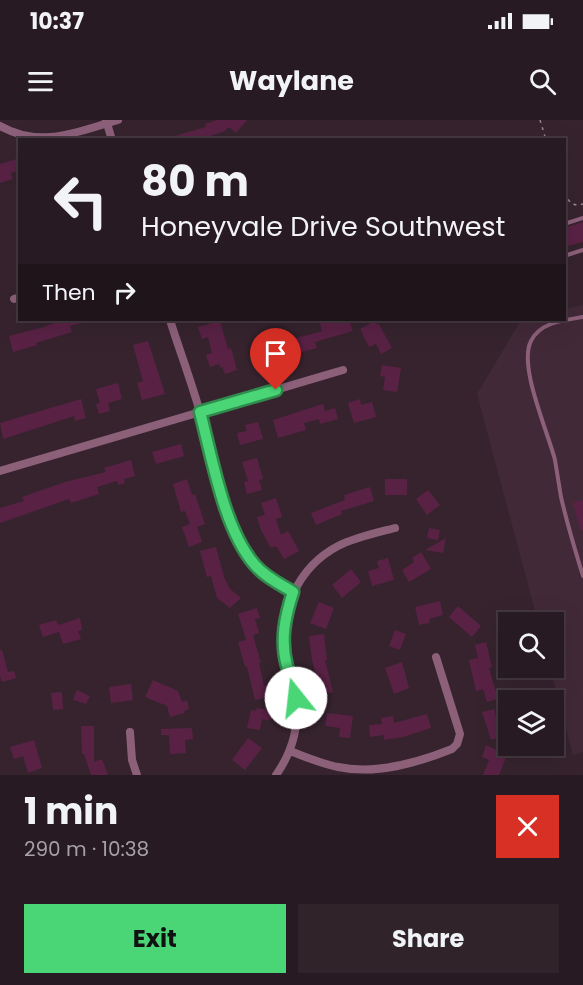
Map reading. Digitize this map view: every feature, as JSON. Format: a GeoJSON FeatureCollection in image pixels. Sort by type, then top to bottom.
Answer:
{"type":"FeatureCollection","features":[{"type":"Feature","properties":{"kind":"street"},"geometry":{"type":"LineString","coordinates":[[0,126],[18,135],[50,138],[118,120]]}},
{"type":"Feature","properties":{"kind":"street"},"geometry":{"type":"LineString","coordinates":[[107,122],[111,138]]}},
{"type":"Feature","properties":{"kind":"street"},"geometry":{"type":"LineString","coordinates":[[170,321],[200,412],[224,502],[241,544],[252,562],[263,573],[293,592]]}},
{"type":"Feature","properties":{"kind":"street"},"geometry":{"type":"LineString","coordinates":[[0,471],[343,370]]}},
{"type":"Feature","properties":{"kind":"street"},"geometry":{"type":"LineString","coordinates":[[276,775],[290,751],[296,726],[295,691],[285,657],[283,635],[286,614],[293,592],[309,569],[331,550],[361,537],[395,528]]}},
{"type":"Feature","properties":{"kind":"street"},"geometry":{"type":"LineString","coordinates":[[290,751],[338,767],[370,770],[406,763],[452,749],[457,744],[460,734],[436,657]]}},
{"type":"Feature","properties":{"kind":"street"},"geometry":{"type":"LineString","coordinates":[[130,732],[132,760],[137,775]]}},
{"type":"Feature","properties":{"kind":"lane"},"geometry":{"type":"LineString","coordinates":[[566,223],[583,218]]}},
{"type":"Feature","properties":{"kind":"lane"},"geometry":{"type":"LineString","coordinates":[[566,255],[583,250]]}},
{"type":"Feature","properties":{"kind":"lane"},"geometry":{"type":"LineString","coordinates":[[566,321],[583,317]]}},
{"type":"Feature","properties":{"kind":"lane"},"geometry":{"type":"LineString","coordinates":[[566,321],[538,330],[527,351],[531,381],[555,460],[561,497],[583,576]]}},
{"type":"Feature","properties":{"kind":"path"},"geometry":{"type":"LineString","coordinates":[[540,120],[545,138]]}},
{"type":"Feature","properties":{"kind":"path"},"geometry":{"type":"LineString","coordinates":[[566,196],[572,205],[583,204]]}},
{"type":"Feature","properties":{"kind":"shaded area"},"geometry":{"type":"Polygon","coordinates":[[[583,305],[583,752],[573,755],[564,721],[564,690],[556,690],[553,678],[564,678],[564,612],[535,612],[477,394],[520,321],[566,321],[566,309],[583,305]]]}},
{"type":"Feature","properties":{"kind":"building"},"geometry":{"type":"Polygon","coordinates":[[[217,120],[247,120],[236,133],[229,127],[225,131],[205,138],[171,138],[206,127],[205,124],[217,120]]]}},
{"type":"Feature","properties":{"kind":"building"},"geometry":{"type":"Polygon","coordinates":[[[18,159],[18,171],[11,173],[13,179],[0,183],[0,164],[18,159]]]}},
{"type":"Feature","properties":{"kind":"building"},"geometry":{"type":"Polygon","coordinates":[[[583,222],[583,242],[566,246],[566,227],[583,222]]]}},
{"type":"Feature","properties":{"kind":"building"},"geometry":{"type":"Polygon","coordinates":[[[220,321],[237,370],[225,374],[219,364],[210,367],[206,355],[212,353],[208,337],[202,339],[198,327],[220,321]]]}},
{"type":"Feature","properties":{"kind":"building"},"geometry":{"type":"Polygon","coordinates":[[[319,321],[349,321],[353,331],[315,342],[317,348],[284,357],[284,360],[272,364],[270,354],[258,357],[255,344],[262,342],[260,336],[270,333],[271,338],[278,336],[279,343],[322,331],[319,321]]]}},
{"type":"Feature","properties":{"kind":"building"},"geometry":{"type":"Polygon","coordinates":[[[375,321],[392,348],[381,354],[376,344],[369,347],[360,329],[375,321]]]}},
{"type":"Feature","properties":{"kind":"building"},"geometry":{"type":"Polygon","coordinates":[[[56,322],[86,322],[70,326],[72,332],[13,352],[9,336],[56,322]]]}},
{"type":"Feature","properties":{"kind":"building"},"geometry":{"type":"Polygon","coordinates":[[[148,341],[165,394],[142,400],[137,383],[143,381],[133,345],[148,341]]]}},
{"type":"Feature","properties":{"kind":"building"},"geometry":{"type":"Polygon","coordinates":[[[382,365],[401,368],[397,392],[383,390],[385,377],[380,376],[382,365]]]}},
{"type":"Feature","properties":{"kind":"building"},"geometry":{"type":"Polygon","coordinates":[[[118,383],[122,399],[108,403],[110,411],[99,414],[96,404],[100,403],[96,389],[118,383]]]}},
{"type":"Feature","properties":{"kind":"building"},"geometry":{"type":"Polygon","coordinates":[[[81,399],[86,418],[75,421],[74,416],[3,439],[0,423],[81,399]]]}},
{"type":"Feature","properties":{"kind":"building"},"geometry":{"type":"Polygon","coordinates":[[[360,399],[361,405],[372,402],[376,417],[354,423],[348,403],[360,399]]]}},
{"type":"Feature","properties":{"kind":"building"},"geometry":{"type":"Polygon","coordinates":[[[323,404],[325,411],[335,408],[338,419],[320,424],[319,419],[304,423],[306,430],[278,438],[273,420],[323,404]]]}},
{"type":"Feature","properties":{"kind":"building"},"geometry":{"type":"Polygon","coordinates":[[[258,422],[263,439],[240,445],[237,433],[247,431],[245,425],[258,422]]]}},
{"type":"Feature","properties":{"kind":"building"},"geometry":{"type":"Polygon","coordinates":[[[181,444],[184,456],[156,464],[152,452],[181,444]]]}},
{"type":"Feature","properties":{"kind":"building"},"geometry":{"type":"Polygon","coordinates":[[[257,458],[263,479],[259,480],[262,490],[247,494],[244,482],[248,481],[242,462],[257,458]]]}},
{"type":"Feature","properties":{"kind":"building"},"geometry":{"type":"Polygon","coordinates":[[[131,460],[135,476],[124,479],[125,483],[118,485],[117,481],[97,487],[99,494],[71,503],[69,499],[0,523],[0,508],[24,501],[22,497],[65,482],[106,472],[104,468],[131,460]]]}},
{"type":"Feature","properties":{"kind":"building"},"geometry":{"type":"Polygon","coordinates":[[[187,479],[192,495],[195,494],[205,524],[197,527],[202,542],[189,547],[182,527],[190,524],[185,511],[181,512],[173,484],[187,479]]]}},
{"type":"Feature","properties":{"kind":"building"},"geometry":{"type":"Polygon","coordinates":[[[385,479],[407,479],[407,495],[385,495],[385,479]]]}},
{"type":"Feature","properties":{"kind":"building"},"geometry":{"type":"Polygon","coordinates":[[[370,487],[374,501],[341,511],[342,514],[316,525],[311,513],[345,500],[344,495],[370,487]]]}},
{"type":"Feature","properties":{"kind":"building"},"geometry":{"type":"Polygon","coordinates":[[[428,490],[440,505],[427,515],[416,499],[428,490]]]}},
{"type":"Feature","properties":{"kind":"building"},"geometry":{"type":"Polygon","coordinates":[[[276,498],[282,517],[276,519],[281,535],[288,531],[299,551],[284,559],[276,546],[271,548],[257,517],[265,515],[261,503],[276,498]]]}},
{"type":"Feature","properties":{"kind":"building"},"geometry":{"type":"Polygon","coordinates":[[[583,500],[583,530],[581,531],[573,503],[583,500]]]}},
{"type":"Feature","properties":{"kind":"building"},"geometry":{"type":"Polygon","coordinates":[[[429,528],[440,530],[438,540],[427,538],[429,528]]]}},
{"type":"Feature","properties":{"kind":"building"},"geometry":{"type":"Polygon","coordinates":[[[446,538],[443,553],[425,550],[446,538]]]}},
{"type":"Feature","properties":{"kind":"building"},"geometry":{"type":"Polygon","coordinates":[[[216,547],[224,577],[230,589],[241,598],[230,608],[217,598],[211,576],[207,577],[200,551],[216,547]]]}},
{"type":"Feature","properties":{"kind":"building"},"geometry":{"type":"Polygon","coordinates":[[[421,552],[431,569],[409,582],[402,570],[414,562],[412,558],[421,552]]]}},
{"type":"Feature","properties":{"kind":"building"},"geometry":{"type":"Polygon","coordinates":[[[388,558],[394,580],[372,586],[368,571],[379,568],[377,561],[388,558]]]}},
{"type":"Feature","properties":{"kind":"building"},"geometry":{"type":"Polygon","coordinates":[[[351,569],[361,582],[342,598],[332,585],[351,569]]]}},
{"type":"Feature","properties":{"kind":"building"},"geometry":{"type":"Polygon","coordinates":[[[440,601],[443,615],[429,619],[430,623],[419,625],[415,607],[440,601]]]}},
{"type":"Feature","properties":{"kind":"building"},"geometry":{"type":"Polygon","coordinates":[[[319,602],[334,608],[326,629],[310,623],[319,602]]]}},
{"type":"Feature","properties":{"kind":"building"},"geometry":{"type":"Polygon","coordinates":[[[458,606],[481,626],[472,637],[449,617],[458,606]]]}},
{"type":"Feature","properties":{"kind":"building"},"geometry":{"type":"Polygon","coordinates":[[[257,608],[260,618],[255,619],[259,633],[253,635],[261,663],[259,663],[264,686],[267,685],[270,697],[255,700],[238,642],[246,640],[238,614],[257,608]]]}},
{"type":"Feature","properties":{"kind":"building"},"geometry":{"type":"Polygon","coordinates":[[[80,618],[82,630],[78,631],[81,639],[63,644],[59,632],[43,637],[39,625],[56,620],[58,625],[80,618]]]}},
{"type":"Feature","properties":{"kind":"building"},"geometry":{"type":"Polygon","coordinates":[[[395,630],[406,634],[400,650],[389,646],[395,630]]]}},
{"type":"Feature","properties":{"kind":"building"},"geometry":{"type":"Polygon","coordinates":[[[324,634],[327,660],[325,660],[333,692],[321,695],[312,660],[309,636],[324,634]]]}},
{"type":"Feature","properties":{"kind":"building"},"geometry":{"type":"Polygon","coordinates":[[[486,642],[492,667],[489,668],[498,699],[487,702],[483,689],[476,691],[469,660],[478,658],[475,645],[486,642]]]}},
{"type":"Feature","properties":{"kind":"building"},"geometry":{"type":"Polygon","coordinates":[[[0,650],[2,650],[8,672],[14,671],[16,678],[2,682],[0,650]]]}},
{"type":"Feature","properties":{"kind":"building"},"geometry":{"type":"Polygon","coordinates":[[[402,662],[409,688],[394,694],[385,668],[402,662]]]}},
{"type":"Feature","properties":{"kind":"building"},"geometry":{"type":"Polygon","coordinates":[[[153,680],[178,691],[182,702],[187,700],[189,709],[184,711],[185,713],[170,717],[167,706],[145,697],[153,680]]]}},
{"type":"Feature","properties":{"kind":"building"},"geometry":{"type":"Polygon","coordinates":[[[131,684],[133,700],[111,703],[109,687],[131,684]]]}},
{"type":"Feature","properties":{"kind":"building"},"geometry":{"type":"Polygon","coordinates":[[[77,690],[90,696],[86,704],[73,700],[77,690]]]}},
{"type":"Feature","properties":{"kind":"building"},"geometry":{"type":"Polygon","coordinates":[[[62,692],[63,709],[53,710],[51,693],[62,692]]]}},
{"type":"Feature","properties":{"kind":"building"},"geometry":{"type":"Polygon","coordinates":[[[256,708],[272,710],[270,721],[262,719],[260,730],[247,728],[251,710],[257,711],[256,708]]]}},
{"type":"Feature","properties":{"kind":"building"},"geometry":{"type":"Polygon","coordinates":[[[494,709],[498,717],[498,738],[491,740],[482,712],[494,709]]]}},
{"type":"Feature","properties":{"kind":"building"},"geometry":{"type":"Polygon","coordinates":[[[327,713],[353,716],[350,738],[339,737],[340,728],[325,726],[327,713]]]}},
{"type":"Feature","properties":{"kind":"building"},"geometry":{"type":"Polygon","coordinates":[[[427,714],[431,728],[384,740],[384,735],[370,737],[369,725],[382,724],[381,718],[393,716],[394,723],[427,714]]]}},
{"type":"Feature","properties":{"kind":"building"},"geometry":{"type":"Polygon","coordinates":[[[81,726],[94,726],[94,762],[102,759],[108,775],[91,775],[84,754],[82,754],[81,726]]]}},
{"type":"Feature","properties":{"kind":"building"},"geometry":{"type":"Polygon","coordinates":[[[192,728],[193,739],[185,740],[186,753],[170,754],[169,735],[161,735],[161,729],[192,728]]]}},
{"type":"Feature","properties":{"kind":"building"},"geometry":{"type":"Polygon","coordinates":[[[248,738],[262,748],[245,770],[232,760],[248,738]]]}},
{"type":"Feature","properties":{"kind":"building"},"geometry":{"type":"Polygon","coordinates":[[[34,740],[42,768],[28,773],[23,756],[14,759],[10,747],[34,740]]]}},
{"type":"Feature","properties":{"kind":"building"},"geometry":{"type":"Polygon","coordinates":[[[486,745],[498,751],[498,756],[507,756],[499,775],[483,775],[489,760],[482,757],[486,745]]]}},
{"type":"Feature","properties":{"kind":"route"},"geometry":{"type":"LineString","coordinates":[[276,390],[200,412],[224,502],[243,549],[256,567],[293,592],[286,614],[283,635],[288,672],[296,698]]}}]}
